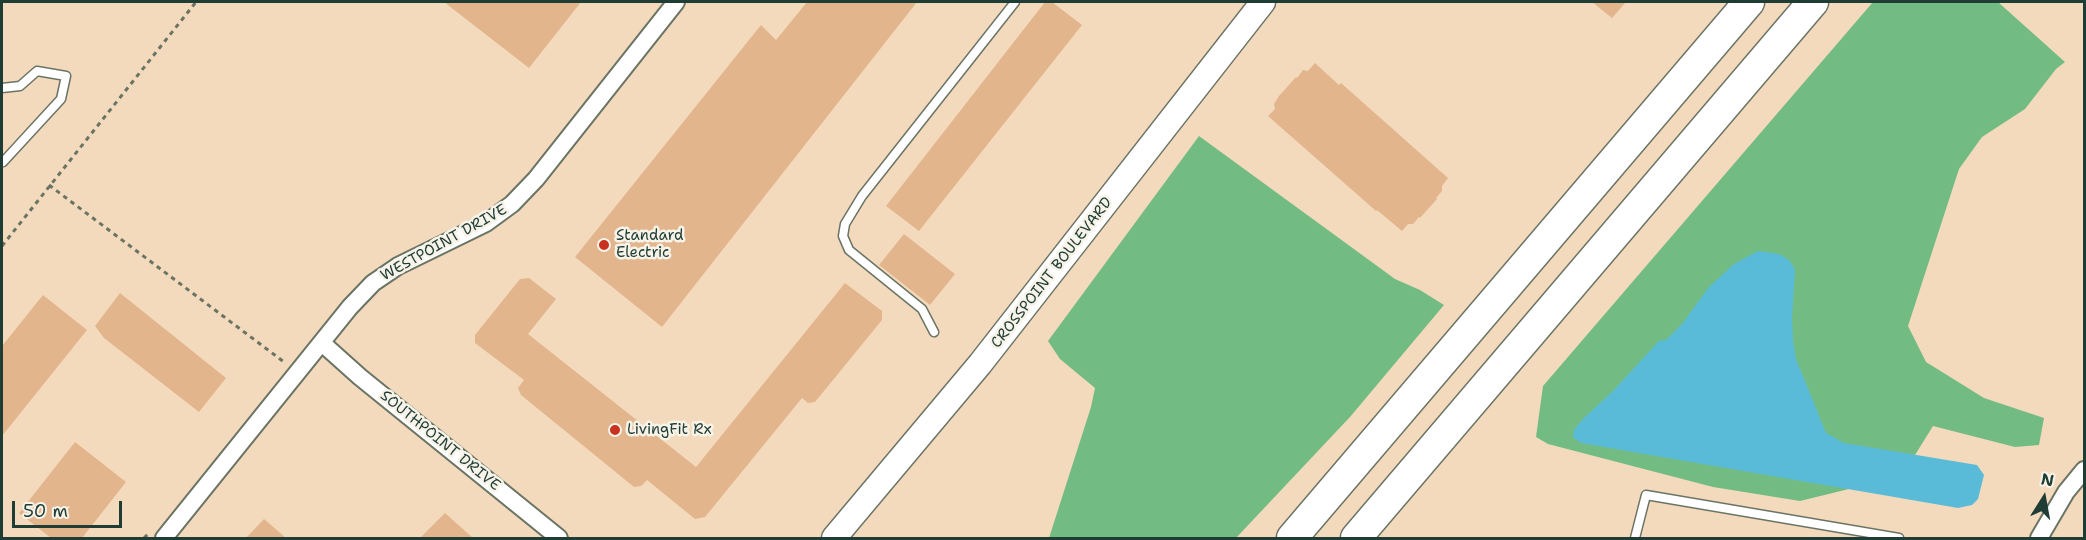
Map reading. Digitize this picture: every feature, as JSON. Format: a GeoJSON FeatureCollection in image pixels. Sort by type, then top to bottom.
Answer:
{"type":"FeatureCollection","features":[{"type":"Feature","properties":{"kind":"highway"},"geometry":{"type":"LineString","coordinates":[[1292,538],[1749,2]]}},
{"type":"Feature","properties":{"kind":"highway"},"geometry":{"type":"LineString","coordinates":[[1356,538],[1813,2]]}},
{"type":"Feature","properties":{"kind":"street","name":"WESTPOINT DRIVE"},"geometry":{"type":"LineString","coordinates":[[164,538],[350,307],[373,283],[398,266],[486,223],[512,204],[543,171],[676,2]]}},
{"type":"Feature","properties":{"kind":"street","name":"CROSSPOINT BOULEVARD"},"geometry":{"type":"LineString","coordinates":[[834,538],[980,364],[1263,2]]}},
{"type":"Feature","properties":{"kind":"street","name":"SOUTHPOINT DRIVE"},"geometry":{"type":"LineString","coordinates":[[322,343],[360,377],[559,538]]}},
{"type":"Feature","properties":{"kind":"street"},"geometry":{"type":"LineString","coordinates":[[2039,538],[2066,492],[2085,470]]}},
{"type":"Feature","properties":{"kind":"lane"},"geometry":{"type":"LineString","coordinates":[[934,332],[922,309],[849,250],[843,236],[845,224],[862,196],[1015,2]]}},
{"type":"Feature","properties":{"kind":"lane"},"geometry":{"type":"LineString","coordinates":[[2,88],[20,86],[37,71],[66,76],[61,99],[2,161]]}},
{"type":"Feature","properties":{"kind":"lane"},"geometry":{"type":"LineString","coordinates":[[1635,538],[1646,495],[1899,538]]}},
{"type":"Feature","properties":{"kind":"path"},"geometry":{"type":"LineString","coordinates":[[2,246],[196,2]]}},
{"type":"Feature","properties":{"kind":"path"},"geometry":{"type":"LineString","coordinates":[[49,185],[285,361]]}},
{"type":"Feature","properties":{"kind":"green space"},"geometry":{"type":"Polygon","coordinates":[[[1873,2],[1998,2],[2065,62],[2056,69],[2025,109],[1982,137],[1959,169],[1908,326],[1926,362],[1984,398],[2044,418],[2039,445],[2015,447],[1933,426],[1902,476],[1800,501],[1713,487],[1548,444],[1536,437],[1543,386],[1873,2]]]}},
{"type":"Feature","properties":{"kind":"green space"},"geometry":{"type":"Polygon","coordinates":[[[1199,136],[1395,279],[1420,290],[1444,305],[1350,417],[1236,538],[1049,538],[1095,388],[1060,359],[1048,341],[1199,136]]]}},
{"type":"Feature","properties":{"kind":"water"},"geometry":{"type":"Polygon","coordinates":[[[1758,251],[1779,254],[1789,260],[1795,270],[1792,317],[1796,359],[1826,433],[1844,443],[1977,465],[1984,475],[1978,499],[1972,505],[1958,508],[1581,443],[1573,437],[1574,430],[1582,420],[1613,391],[1659,341],[1666,340],[1682,324],[1709,287],[1734,264],[1758,251]]]}},
{"type":"Feature","properties":{"kind":"building"},"geometry":{"type":"Polygon","coordinates":[[[444,2],[581,2],[529,68],[444,2]]]}},
{"type":"Feature","properties":{"kind":"building"},"geometry":{"type":"Polygon","coordinates":[[[807,2],[917,2],[662,327],[575,257],[761,25],[776,40],[807,2]]]}},
{"type":"Feature","properties":{"kind":"building"},"geometry":{"type":"Polygon","coordinates":[[[1045,2],[1052,2],[1082,25],[919,231],[886,206],[1045,2]]]}},
{"type":"Feature","properties":{"kind":"building"},"geometry":{"type":"Polygon","coordinates":[[[1592,2],[1626,2],[1612,18],[1592,2]]]}},
{"type":"Feature","properties":{"kind":"building"},"geometry":{"type":"Polygon","coordinates":[[[1315,63],[1339,85],[1341,83],[1448,178],[1437,199],[1420,218],[1413,224],[1408,224],[1402,231],[1268,116],[1275,109],[1274,104],[1279,96],[1303,70],[1308,71],[1315,63]]]}},
{"type":"Feature","properties":{"kind":"building"},"geometry":{"type":"Polygon","coordinates":[[[904,234],[955,274],[930,305],[879,265],[904,234]]]}},
{"type":"Feature","properties":{"kind":"building"},"geometry":{"type":"Polygon","coordinates":[[[529,278],[556,299],[528,334],[696,467],[845,283],[882,311],[882,320],[815,402],[808,403],[802,398],[705,517],[695,519],[647,480],[641,486],[634,487],[521,395],[518,388],[524,380],[475,343],[475,335],[520,279],[529,278]]]}},
{"type":"Feature","properties":{"kind":"building"},"geometry":{"type":"Polygon","coordinates":[[[120,293],[226,378],[199,412],[104,338],[95,326],[120,293]]]}},
{"type":"Feature","properties":{"kind":"building"},"geometry":{"type":"Polygon","coordinates":[[[43,295],[87,330],[2,436],[2,346],[43,295]]]}},
{"type":"Feature","properties":{"kind":"building"},"geometry":{"type":"Polygon","coordinates":[[[75,442],[126,482],[82,538],[51,538],[19,513],[75,442]]]}},
{"type":"Feature","properties":{"kind":"building"},"geometry":{"type":"Polygon","coordinates":[[[445,513],[473,538],[420,538],[445,513]]]}},
{"type":"Feature","properties":{"kind":"building"},"geometry":{"type":"Polygon","coordinates":[[[264,519],[286,538],[246,538],[264,519]]]}},
{"type":"Feature","properties":{"kind":"place","name":"Standard Electric"},"geometry":{"type":"Point","coordinates":[604,245]}},
{"type":"Feature","properties":{"kind":"place","name":"LivingFit Rx"},"geometry":{"type":"Point","coordinates":[615,430]}}]}
